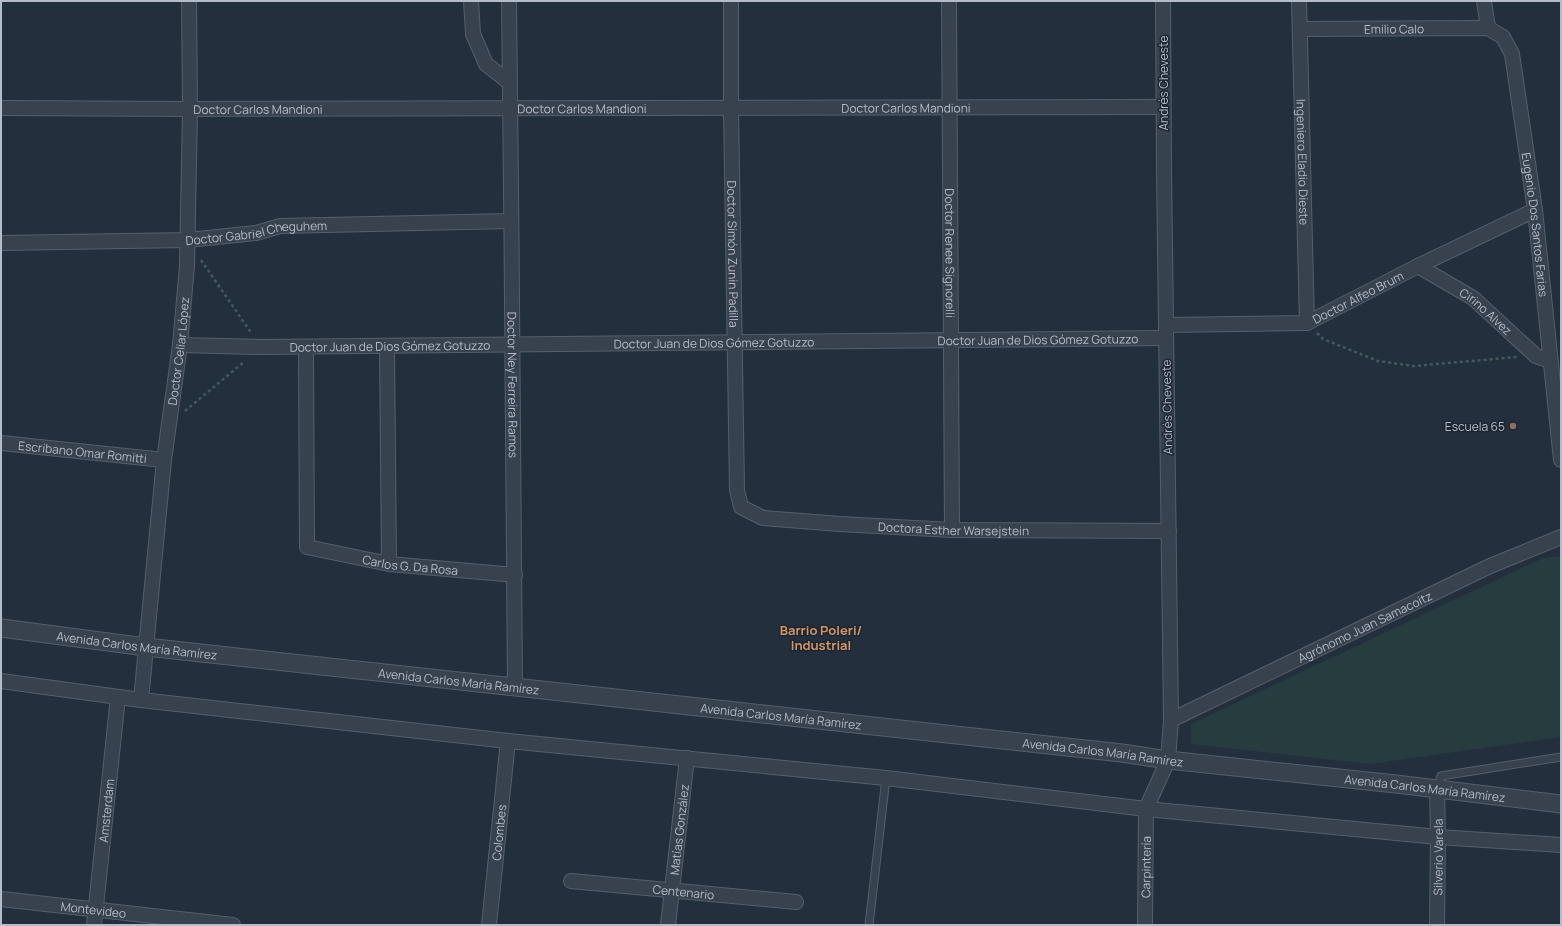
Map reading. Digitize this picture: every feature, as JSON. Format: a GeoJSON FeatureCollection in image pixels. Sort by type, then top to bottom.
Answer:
{"type":"FeatureCollection","features":[{"type":"Feature","properties":{"kind":"street","name":"Doctor Celiar López"},"geometry":{"type":"LineString","coordinates":[[141,700],[164,460],[180,345],[187,266],[190,109],[188,1]]}},
{"type":"Feature","properties":{"kind":"street"},"geometry":{"type":"LineString","coordinates":[[471,1],[473,34],[486,64],[510,83]]}},
{"type":"Feature","properties":{"kind":"street","name":"Doctor Ney Ferreira Ramos"},"geometry":{"type":"LineString","coordinates":[[509,1],[514,345],[514,688]]}},
{"type":"Feature","properties":{"kind":"street","name":"Doctor Simón Zunin Padilla"},"geometry":{"type":"LineString","coordinates":[[731,1],[731,108],[737,490],[741,507]]}},
{"type":"Feature","properties":{"kind":"street","name":"Doctor Renee Signorelli"},"geometry":{"type":"LineString","coordinates":[[949,1],[952,530]]}},
{"type":"Feature","properties":{"kind":"street","name":"Andrés Cheveste"},"geometry":{"type":"LineString","coordinates":[[1146,809],[1168,760],[1170,720],[1163,1]]}},
{"type":"Feature","properties":{"kind":"street","name":"Ingeniero Eladio Dieste"},"geometry":{"type":"LineString","coordinates":[[1299,1],[1308,323]]}},
{"type":"Feature","properties":{"kind":"street"},"geometry":{"type":"LineString","coordinates":[[1484,1],[1488,28]]}},
{"type":"Feature","properties":{"kind":"street","name":"Emilio Calo"},"geometry":{"type":"LineString","coordinates":[[1300,29],[1488,28]]}},
{"type":"Feature","properties":{"kind":"street","name":"Eugenio Dos Santos Farias"},"geometry":{"type":"LineString","coordinates":[[1488,28],[1503,37],[1512,54],[1535,210],[1561,460]]}},
{"type":"Feature","properties":{"kind":"street","name":"Doctor Carlos Mandioni"},"geometry":{"type":"LineString","coordinates":[[1,108],[1163,107]]}},
{"type":"Feature","properties":{"kind":"street","name":"Doctor Alfeo Brum"},"geometry":{"type":"LineString","coordinates":[[1166,332],[1308,323],[1418,266],[1535,210]]}},
{"type":"Feature","properties":{"kind":"street","name":"Doctor Gabriel Cheguhem"},"geometry":{"type":"LineString","coordinates":[[1,243],[188,240],[256,233],[280,226],[511,221]]}},
{"type":"Feature","properties":{"kind":"street","name":"Cirino Alvez"},"geometry":{"type":"LineString","coordinates":[[1418,266],[1473,298],[1536,356],[1550,361]]}},
{"type":"Feature","properties":{"kind":"street","name":"Doctor Juan de Dios Gómez Gotuzzo"},"geometry":{"type":"LineString","coordinates":[[180,345],[306,347],[951,340],[1166,332]]}},
{"type":"Feature","properties":{"kind":"street"},"geometry":{"type":"LineString","coordinates":[[387,346],[389,564]]}},
{"type":"Feature","properties":{"kind":"street","name":"Carlos G. Da Rosa"},"geometry":{"type":"LineString","coordinates":[[306,347],[307,547],[389,564],[515,575]]}},
{"type":"Feature","properties":{"kind":"street","name":"Escribano Omar Romitti"},"geometry":{"type":"LineString","coordinates":[[1,444],[164,460]]}},
{"type":"Feature","properties":{"kind":"street","name":"Doctora Esther Warsejstein"},"geometry":{"type":"LineString","coordinates":[[741,507],[763,518],[840,524],[952,530],[1169,531]]}},
{"type":"Feature","properties":{"kind":"street","name":"Agrónomo Juan Samacoitz"},"geometry":{"type":"LineString","coordinates":[[1170,720],[1490,566],[1561,537]]}},
{"type":"Feature","properties":{"kind":"street","name":"Avenida Carlos María Ramírez"},"geometry":{"type":"LineString","coordinates":[[1,628],[146,648],[1122,753],[1168,760],[1561,804]]}},
{"type":"Feature","properties":{"kind":"street"},"geometry":{"type":"LineString","coordinates":[[1,681],[141,700],[508,741],[886,778],[1146,809],[1438,837],[1561,844]]}},
{"type":"Feature","properties":{"kind":"street","name":"Amsterdam"},"geometry":{"type":"LineString","coordinates":[[94,925],[118,697]]}},
{"type":"Feature","properties":{"kind":"street","name":"Colombes"},"geometry":{"type":"LineString","coordinates":[[488,925],[508,741]]}},
{"type":"Feature","properties":{"kind":"street","name":"Matías González"},"geometry":{"type":"LineString","coordinates":[[668,925],[687,758]]}},
{"type":"Feature","properties":{"kind":"street","name":"Silverio Varela"},"geometry":{"type":"LineString","coordinates":[[1437,789],[1437,925]]}},
{"type":"Feature","properties":{"kind":"street","name":"Carpintería"},"geometry":{"type":"LineString","coordinates":[[1144,925],[1146,809]]}},
{"type":"Feature","properties":{"kind":"street","name":"Centenario"},"geometry":{"type":"LineString","coordinates":[[570,881],[796,902]]}},
{"type":"Feature","properties":{"kind":"street","name":"Montevideo"},"geometry":{"type":"LineString","coordinates":[[1,899],[233,925]]}},
{"type":"Feature","properties":{"kind":"lane"},"geometry":{"type":"LineString","coordinates":[[1437,789],[1440,776],[1561,757]]}},
{"type":"Feature","properties":{"kind":"lane"},"geometry":{"type":"LineString","coordinates":[[869,925],[886,778]]}},
{"type":"Feature","properties":{"kind":"path"},"geometry":{"type":"LineString","coordinates":[[169,425],[261,347],[188,240]]}},
{"type":"Feature","properties":{"kind":"path"},"geometry":{"type":"LineString","coordinates":[[1308,323],[1323,339],[1378,360],[1407,365],[1414,366],[1536,356]]}},
{"type":"Feature","properties":{"kind":"green space"},"geometry":{"type":"Polygon","coordinates":[[[1561,556],[1561,737],[1370,764],[1191,744],[1191,724],[1543,558],[1561,556]]]}},
{"type":"Feature","properties":{"kind":"place","name":"Escuela 65"},"geometry":{"type":"Point","coordinates":[1513,426]}},
{"type":"Feature","properties":{"kind":"district","name":"Barrio Poleri/ Industrial"},"geometry":{"type":"Point","coordinates":[821,638]}}]}
